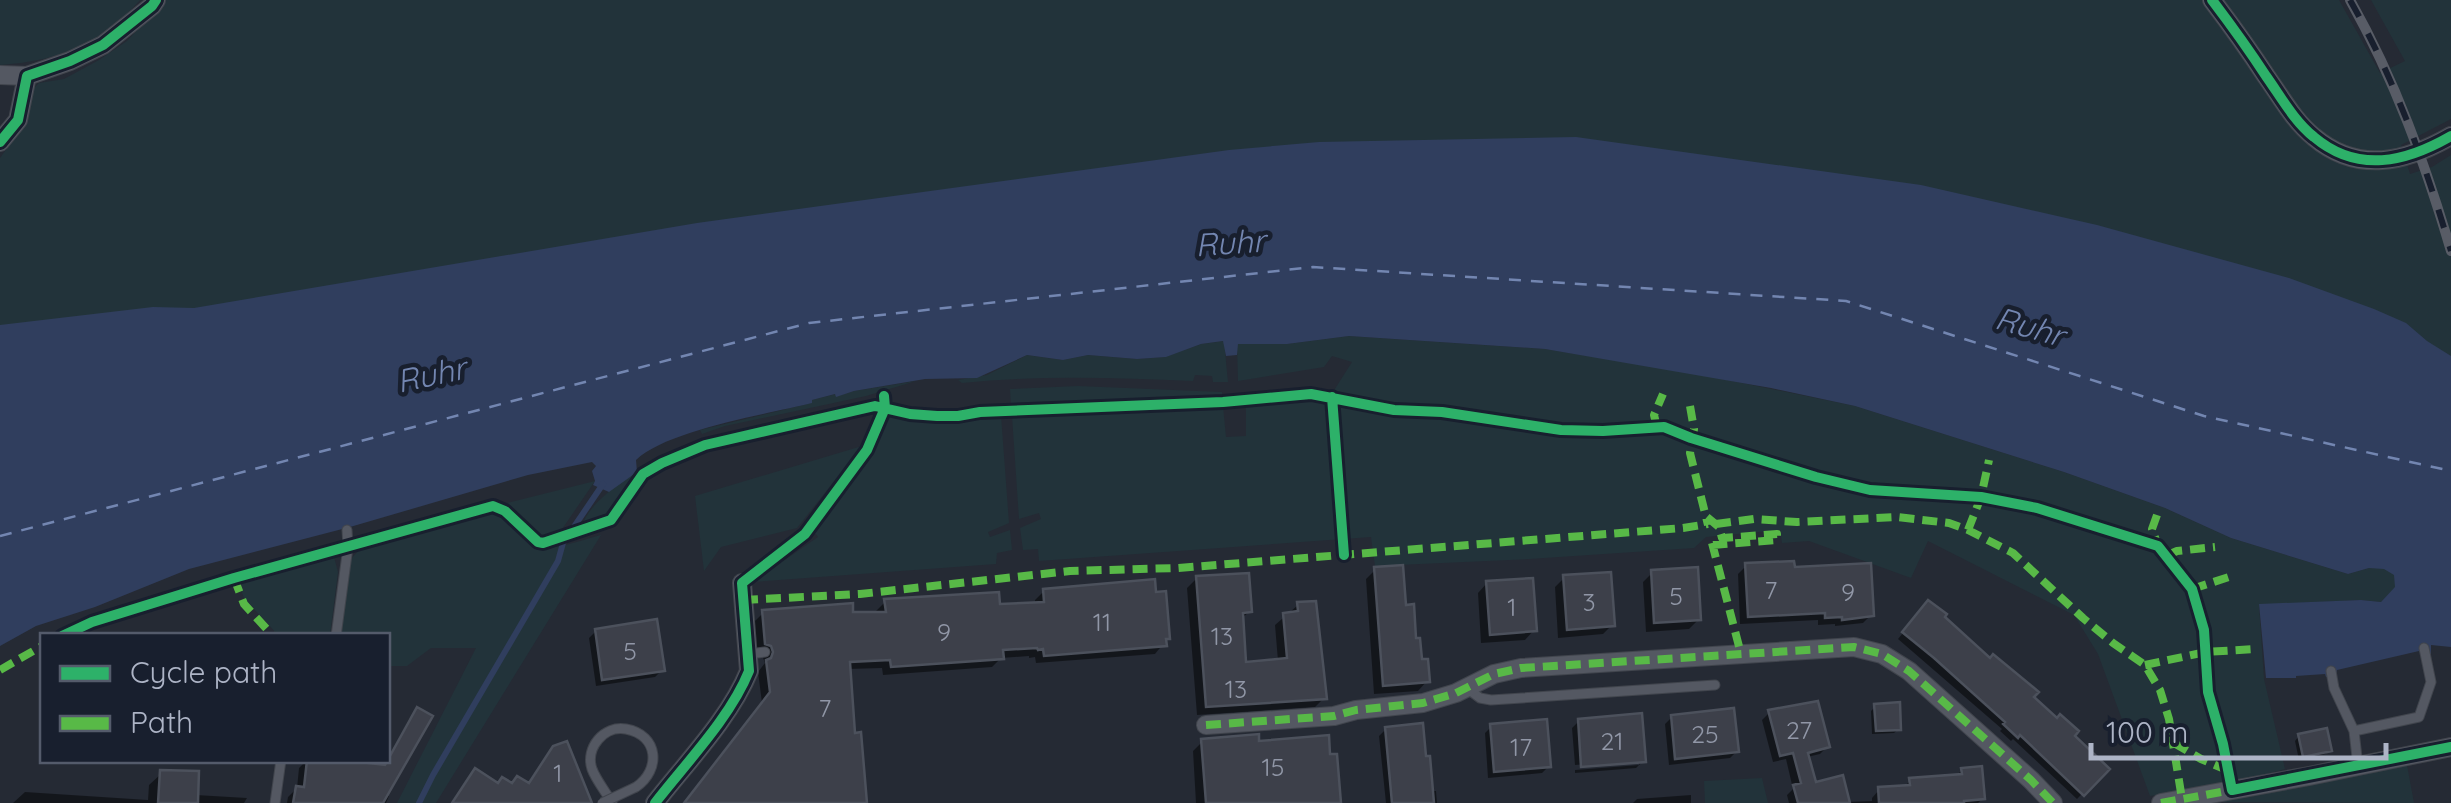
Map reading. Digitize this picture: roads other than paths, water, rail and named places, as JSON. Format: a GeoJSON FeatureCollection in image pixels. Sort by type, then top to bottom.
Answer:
{"type":"FeatureCollection","features":[{"type":"Feature","properties":{"kind":"street"},"geometry":{"type":"LineString","coordinates":[[0,75],[27,76],[70,62],[103,46],[156,0]]}},
{"type":"Feature","properties":{"kind":"street"},"geometry":{"type":"LineString","coordinates":[[2212,0],[2293,115],[2315,138],[2343,154],[2375,162],[2404,158],[2451,136]]}},
{"type":"Feature","properties":{"kind":"street"},"geometry":{"type":"LineString","coordinates":[[0,142],[18,120],[27,76]]}},
{"type":"Feature","properties":{"kind":"street"},"geometry":{"type":"LineString","coordinates":[[655,803],[744,683],[757,653],[742,583]]}},
{"type":"Feature","properties":{"kind":"street"},"geometry":{"type":"LineString","coordinates":[[1206,725],[1334,716],[1423,703],[1494,674],[1521,668],[1854,647],[1882,654],[1910,671],[2053,803]]}},
{"type":"Feature","properties":{"kind":"street"},"geometry":{"type":"LineString","coordinates":[[2161,803],[2451,747]]}},
{"type":"Feature","properties":{"kind":"lane"},"geometry":{"type":"LineString","coordinates":[[336,633],[347,530]]}},
{"type":"Feature","properties":{"kind":"lane"},"geometry":{"type":"LineString","coordinates":[[2354,732],[2419,717],[2431,682],[2424,648]]}},
{"type":"Feature","properties":{"kind":"lane"},"geometry":{"type":"LineString","coordinates":[[2331,671],[2334,688],[2354,732],[2358,766]]}},
{"type":"Feature","properties":{"kind":"lane"},"geometry":{"type":"LineString","coordinates":[[1466,688],[1491,700],[1715,685]]}},
{"type":"Feature","properties":{"kind":"lane"},"geometry":{"type":"LineString","coordinates":[[602,803],[646,780],[654,760],[647,740],[626,729],[615,729],[598,739],[591,758],[592,769],[600,782],[612,803]]}},
{"type":"Feature","properties":{"kind":"lane"},"geometry":{"type":"LineString","coordinates":[[275,803],[281,763]]}},
{"type":"Feature","properties":{"kind":"water","name":"Ruhr"},"geometry":{"type":"Polygon","coordinates":[[[1576,137],[1921,185],[2097,225],[2289,278],[2406,323],[2451,356],[2451,647],[2431,645],[2431,655],[2423,657],[2419,651],[2337,670],[2336,675],[2326,677],[2325,674],[2266,678],[2259,604],[2381,602],[2395,587],[2394,575],[2384,569],[2369,568],[2348,574],[2231,538],[2165,508],[2064,472],[1855,406],[1545,349],[1349,336],[1287,344],[1238,344],[1237,355],[1226,356],[1223,341],[1201,344],[1166,357],[1088,355],[1063,360],[1027,355],[977,378],[925,379],[836,397],[835,394],[670,440],[636,460],[637,472],[609,492],[593,485],[592,471],[596,466],[592,462],[528,475],[189,569],[36,626],[0,646],[0,325],[153,307],[194,308],[697,223],[1229,150],[1319,142],[1576,137]]]}},
{"type":"Feature","properties":{"kind":"waterway"},"geometry":{"type":"LineString","coordinates":[[419,803],[558,561],[563,543],[603,484]]}},
{"type":"Feature","properties":{"kind":"railway"},"geometry":{"type":"LineString","coordinates":[[2350,0],[2408,122],[2451,251]]}}]}
